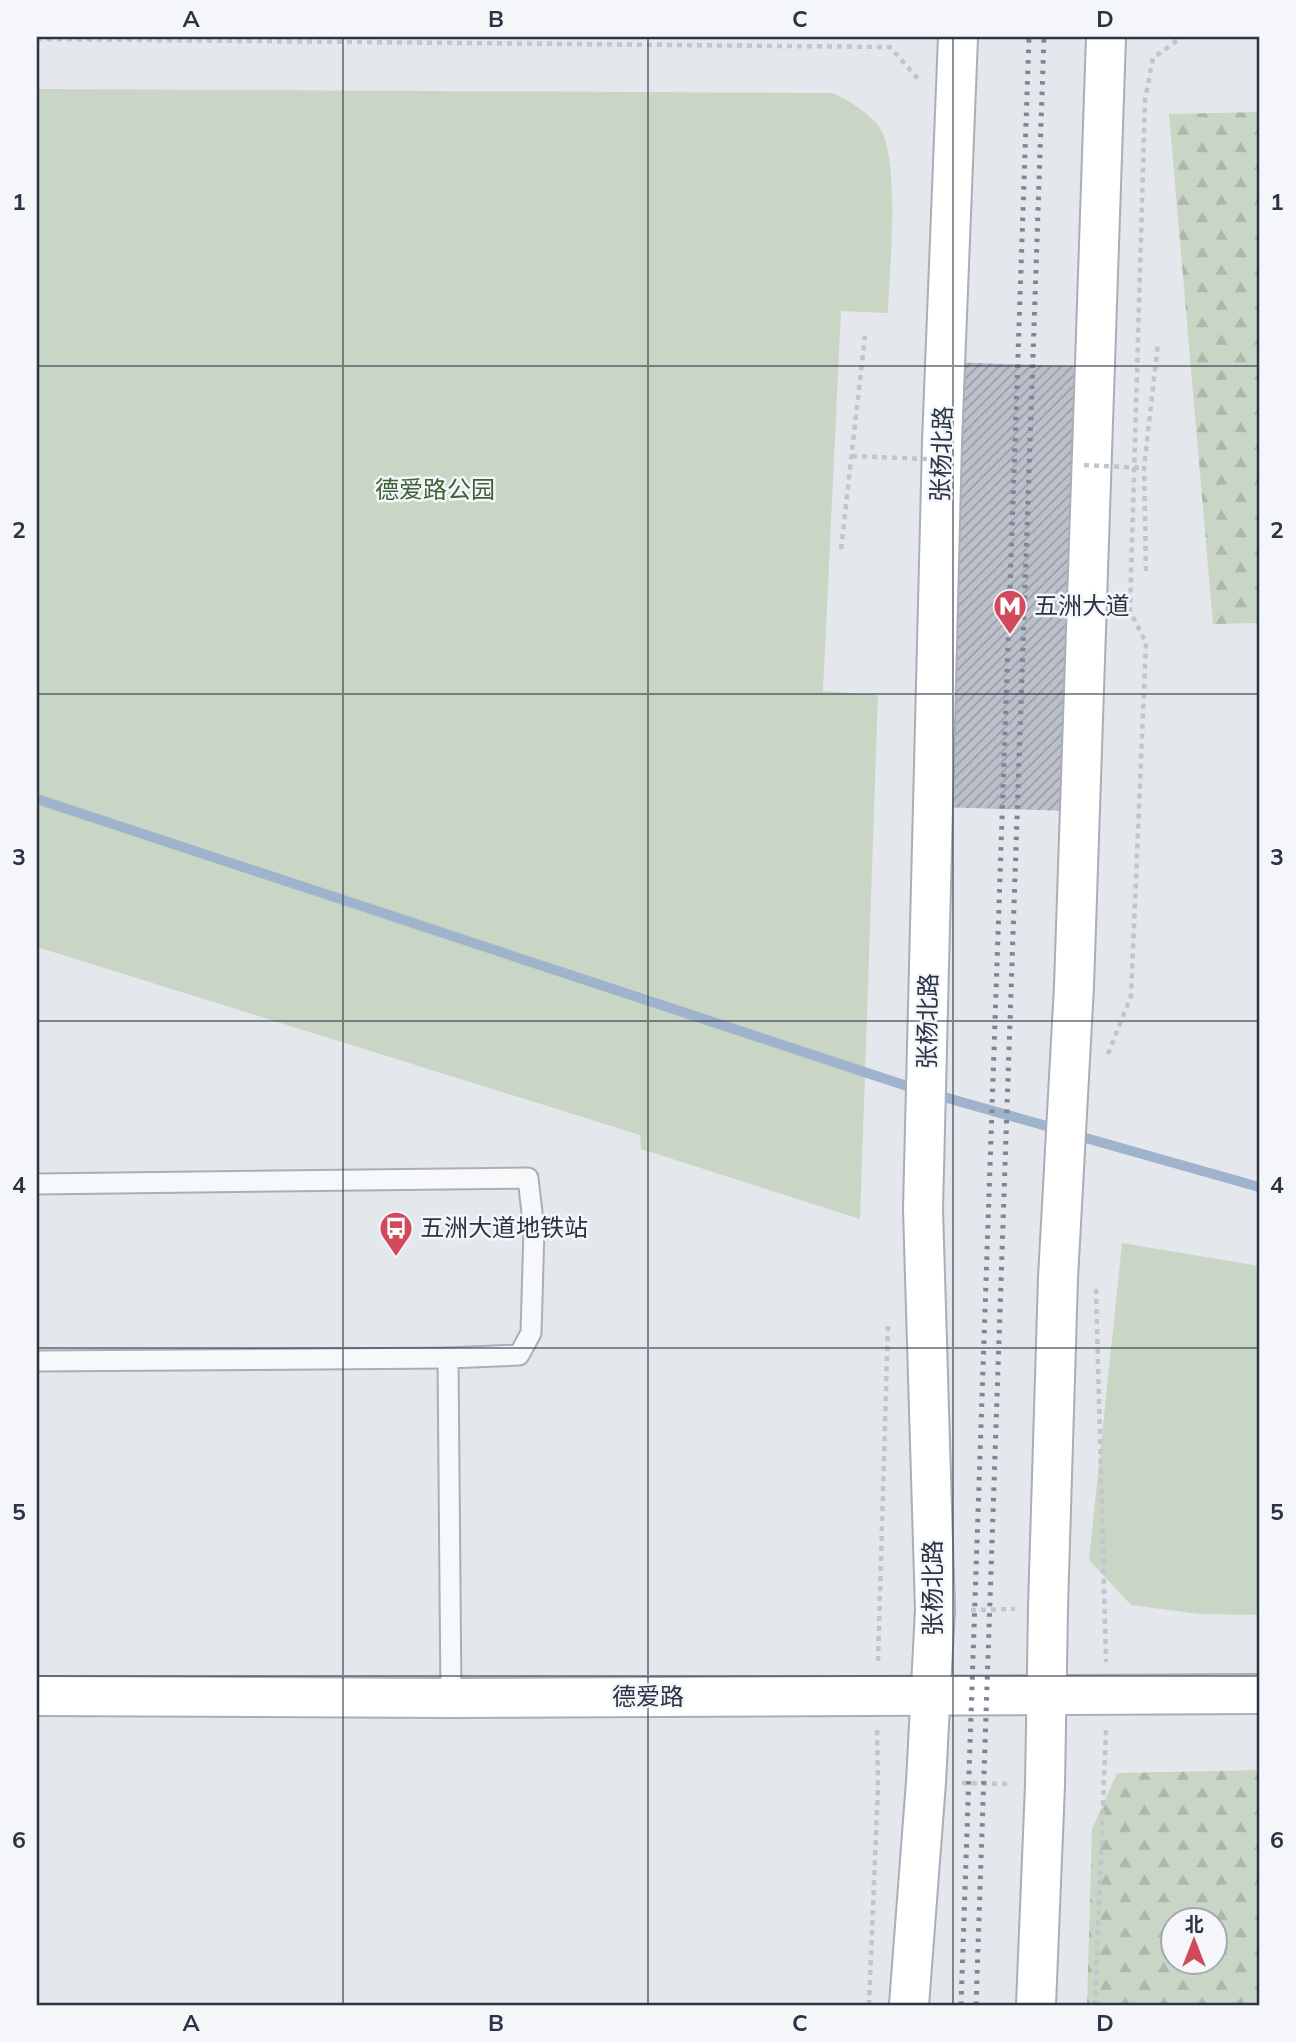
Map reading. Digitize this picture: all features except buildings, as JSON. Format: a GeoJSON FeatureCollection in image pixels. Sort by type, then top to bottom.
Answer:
{"type":"FeatureCollection","features":[{"type":"Feature","properties":{"kind":"main road","name":"张杨北路"},"geometry":{"type":"LineString","coordinates":[[909,2005],[926,1782],[935,1610],[923,1209],[942,442],[958,37]]}},
{"type":"Feature","properties":{"kind":"main road"},"geometry":{"type":"LineString","coordinates":[[1036,2005],[1045,1785],[1058,1278],[1074,986],[1106,37]]}},
{"type":"Feature","properties":{"kind":"main road","name":"德爱路"},"geometry":{"type":"LineString","coordinates":[[37,1696],[451,1698],[1259,1695]]}},
{"type":"Feature","properties":{"kind":"lane"},"geometry":{"type":"LineString","coordinates":[[37,1184],[528,1178],[534,1230],[531,1333],[519,1355],[448,1359],[37,1361]]}},
{"type":"Feature","properties":{"kind":"lane"},"geometry":{"type":"LineString","coordinates":[[448,1359],[451,1698]]}},
{"type":"Feature","properties":{"kind":"path"},"geometry":{"type":"LineString","coordinates":[[1108,1055],[1131,996],[1146,643],[1130,611],[1145,100],[1153,58],[1182,37]]}},
{"type":"Feature","properties":{"kind":"path"},"geometry":{"type":"LineString","coordinates":[[37,39],[890,47],[922,84]]}},
{"type":"Feature","properties":{"kind":"path"},"geometry":{"type":"LineString","coordinates":[[841,549],[865,336]]}},
{"type":"Feature","properties":{"kind":"path"},"geometry":{"type":"LineString","coordinates":[[1146,571],[1144,468],[1158,343]]}},
{"type":"Feature","properties":{"kind":"path"},"geometry":{"type":"LineString","coordinates":[[908,449],[908,463]]}},
{"type":"Feature","properties":{"kind":"path"},"geometry":{"type":"LineString","coordinates":[[852,456],[948,460]]}},
{"type":"Feature","properties":{"kind":"path"},"geometry":{"type":"LineString","coordinates":[[1084,465],[1144,468]]}},
{"type":"Feature","properties":{"kind":"path"},"geometry":{"type":"LineString","coordinates":[[1095,2005],[1107,1696],[1096,1279]]}},
{"type":"Feature","properties":{"kind":"path"},"geometry":{"type":"LineString","coordinates":[[869,2005],[878,1786],[877,1696],[888,1312]]}},
{"type":"Feature","properties":{"kind":"path"},"geometry":{"type":"LineString","coordinates":[[935,1610],[1048,1608]]}},
{"type":"Feature","properties":{"kind":"path"},"geometry":{"type":"LineString","coordinates":[[926,1782],[1045,1785]]}},
{"type":"Feature","properties":{"kind":"green space","name":"德爱路公园"},"geometry":{"type":"Polygon","coordinates":[[[37,89],[833,93],[857,106],[877,124],[885,139],[892,186],[888,313],[841,311],[823,691],[878,695],[860,1219],[641,1149],[640,1135],[37,947],[37,89]]]}},
{"type":"Feature","properties":{"kind":"green space"},"geometry":{"type":"Polygon","coordinates":[[[1259,112],[1259,623],[1213,624],[1169,114],[1259,112]]]}},
{"type":"Feature","properties":{"kind":"green space"},"geometry":{"type":"Polygon","coordinates":[[[1122,1243],[1259,1266],[1259,1615],[1199,1614],[1131,1605],[1089,1560],[1122,1243]]]}},
{"type":"Feature","properties":{"kind":"green space"},"geometry":{"type":"Polygon","coordinates":[[[1259,1770],[1259,2005],[1087,2005],[1092,1829],[1117,1773],[1259,1770]]]}},
{"type":"Feature","properties":{"kind":"waterway"},"geometry":{"type":"LineString","coordinates":[[37,799],[919,1090]]}},
{"type":"Feature","properties":{"kind":"waterway"},"geometry":{"type":"LineString","coordinates":[[933,1094],[1057,1129]]}},
{"type":"Feature","properties":{"kind":"waterway"},"geometry":{"type":"LineString","coordinates":[[1075,1135],[1259,1187]]}},
{"type":"Feature","properties":{"kind":"railway"},"geometry":{"type":"LineString","coordinates":[[961,2005],[1029,37]]}},
{"type":"Feature","properties":{"kind":"railway"},"geometry":{"type":"LineString","coordinates":[[976,2005],[1044,37]]}},
{"type":"Feature","properties":{"kind":"place","name":"五洲大道"},"geometry":{"type":"Point","coordinates":[1010,636]}},
{"type":"Feature","properties":{"kind":"place","name":"五洲大道地铁站"},"geometry":{"type":"Point","coordinates":[396,1258]}}]}
